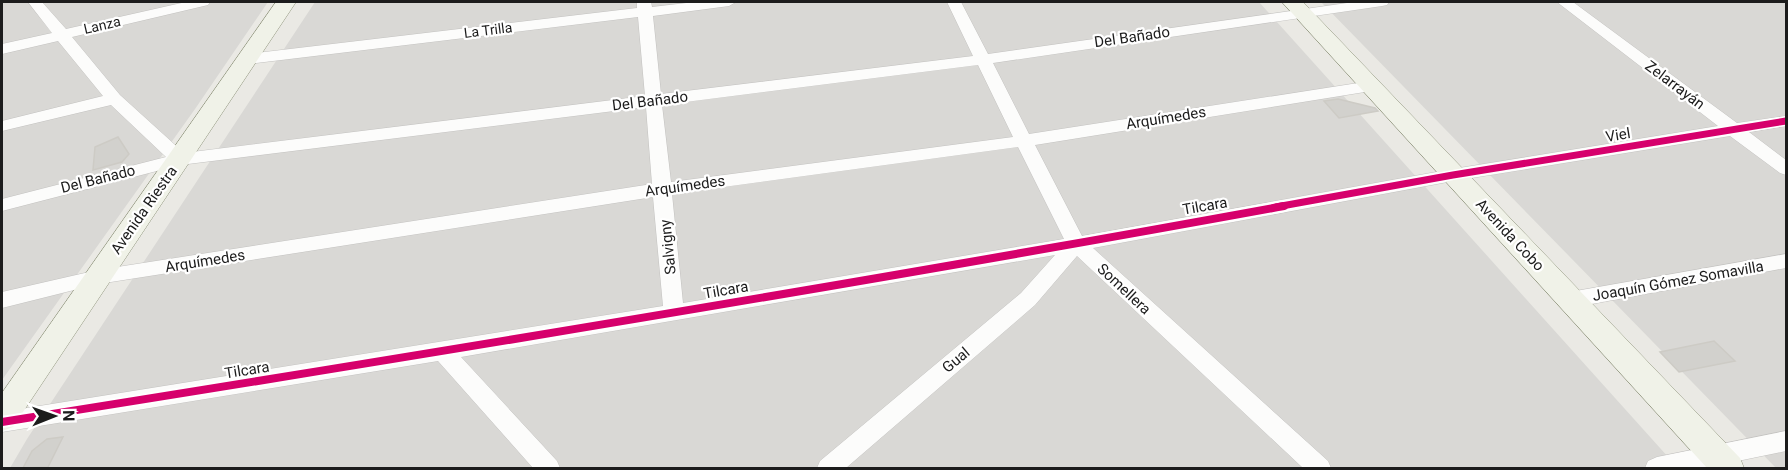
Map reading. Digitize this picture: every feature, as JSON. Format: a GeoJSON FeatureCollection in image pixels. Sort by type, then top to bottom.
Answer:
{"type":"FeatureCollection","features":[{"type":"Feature","properties":{"kind":"main road","name":"Avenida Riestra"},"geometry":{"type":"LineString","coordinates":[[2,420],[286,2]]}},
{"type":"Feature","properties":{"kind":"main road","name":"Avenida Cobo"},"geometry":{"type":"LineString","coordinates":[[1297,7],[1722,462]]}},
{"type":"Feature","properties":{"kind":"street"},"geometry":{"type":"LineString","coordinates":[[35,2],[114,99],[180,159]]}},
{"type":"Feature","properties":{"kind":"street","name":"Lanza"},"geometry":{"type":"LineString","coordinates":[[2,49],[204,2]]}},
{"type":"Feature","properties":{"kind":"street","name":"La Trilla"},"geometry":{"type":"LineString","coordinates":[[248,59],[644,6],[729,2]]}},
{"type":"Feature","properties":{"kind":"street","name":"Somellera"},"geometry":{"type":"LineString","coordinates":[[954,2],[1076,244],[1319,468]]}},
{"type":"Feature","properties":{"kind":"street","name":"Del Bañado"},"geometry":{"type":"LineString","coordinates":[[2,205],[180,159],[982,60],[1297,7],[1382,2]]}},
{"type":"Feature","properties":{"kind":"street","name":"Zelarrayán"},"geometry":{"type":"LineString","coordinates":[[1564,2],[1786,169]]}},
{"type":"Feature","properties":{"kind":"street","name":"Salvigny"},"geometry":{"type":"LineString","coordinates":[[644,6],[674,313]]}},
{"type":"Feature","properties":{"kind":"street","name":"Arquímedes"},"geometry":{"type":"LineString","coordinates":[[2,300],[98,277],[662,189],[1023,141],[1371,86]]}},
{"type":"Feature","properties":{"kind":"street"},"geometry":{"type":"LineString","coordinates":[[2,126],[114,99]]}},
{"type":"Feature","properties":{"kind":"street","name":"Viel"},"geometry":{"type":"LineString","coordinates":[[1454,175],[1786,121]]}},
{"type":"Feature","properties":{"kind":"street","name":"Tilcara"},"geometry":{"type":"LineString","coordinates":[[2,420],[443,352],[1076,244],[1454,175]]}},
{"type":"Feature","properties":{"kind":"street","name":"Gual"},"geometry":{"type":"LineString","coordinates":[[829,468],[1028,298],[1076,244]]}},
{"type":"Feature","properties":{"kind":"street","name":"Joaquín Gómez Somavilla"},"geometry":{"type":"LineString","coordinates":[[1570,300],[1786,261]]}},
{"type":"Feature","properties":{"kind":"street"},"geometry":{"type":"LineString","coordinates":[[443,352],[548,468]]}},
{"type":"Feature","properties":{"kind":"street"},"geometry":{"type":"LineString","coordinates":[[1657,468],[1722,462],[1786,441]]}},
{"type":"Feature","properties":{"kind":"shaded area"},"geometry":{"type":"Polygon","coordinates":[[[2,2],[268,2],[195,109],[2,380],[2,2]]]}},
{"type":"Feature","properties":{"kind":"shaded area"},"geometry":{"type":"Polygon","coordinates":[[[315,2],[1259,2],[1678,468],[10,468],[315,2]]]}},
{"type":"Feature","properties":{"kind":"shaded area"},"geometry":{"type":"Polygon","coordinates":[[[1321,2],[1786,2],[1786,468],[1776,468],[1321,2]]]}},
{"type":"Feature","properties":{"kind":"building"},"geometry":{"type":"Polygon","coordinates":[[[1338,99],[1375,108],[1378,111],[1339,118],[1324,101],[1338,99]]]}},
{"type":"Feature","properties":{"kind":"building"},"geometry":{"type":"Polygon","coordinates":[[[118,137],[129,154],[122,162],[93,170],[95,147],[118,137]]]}},
{"type":"Feature","properties":{"kind":"building"},"geometry":{"type":"Polygon","coordinates":[[[1714,341],[1735,361],[1679,372],[1660,352],[1714,341]]]}},
{"type":"Feature","properties":{"kind":"building"},"geometry":{"type":"Polygon","coordinates":[[[63,437],[48,467],[23,468],[32,451],[47,439],[63,437]]]}},
{"type":"Feature","properties":{"kind":"cycle path"},"geometry":{"type":"LineString","coordinates":[[2,422],[443,352],[1076,244],[1453,175],[1786,121]]}}]}
